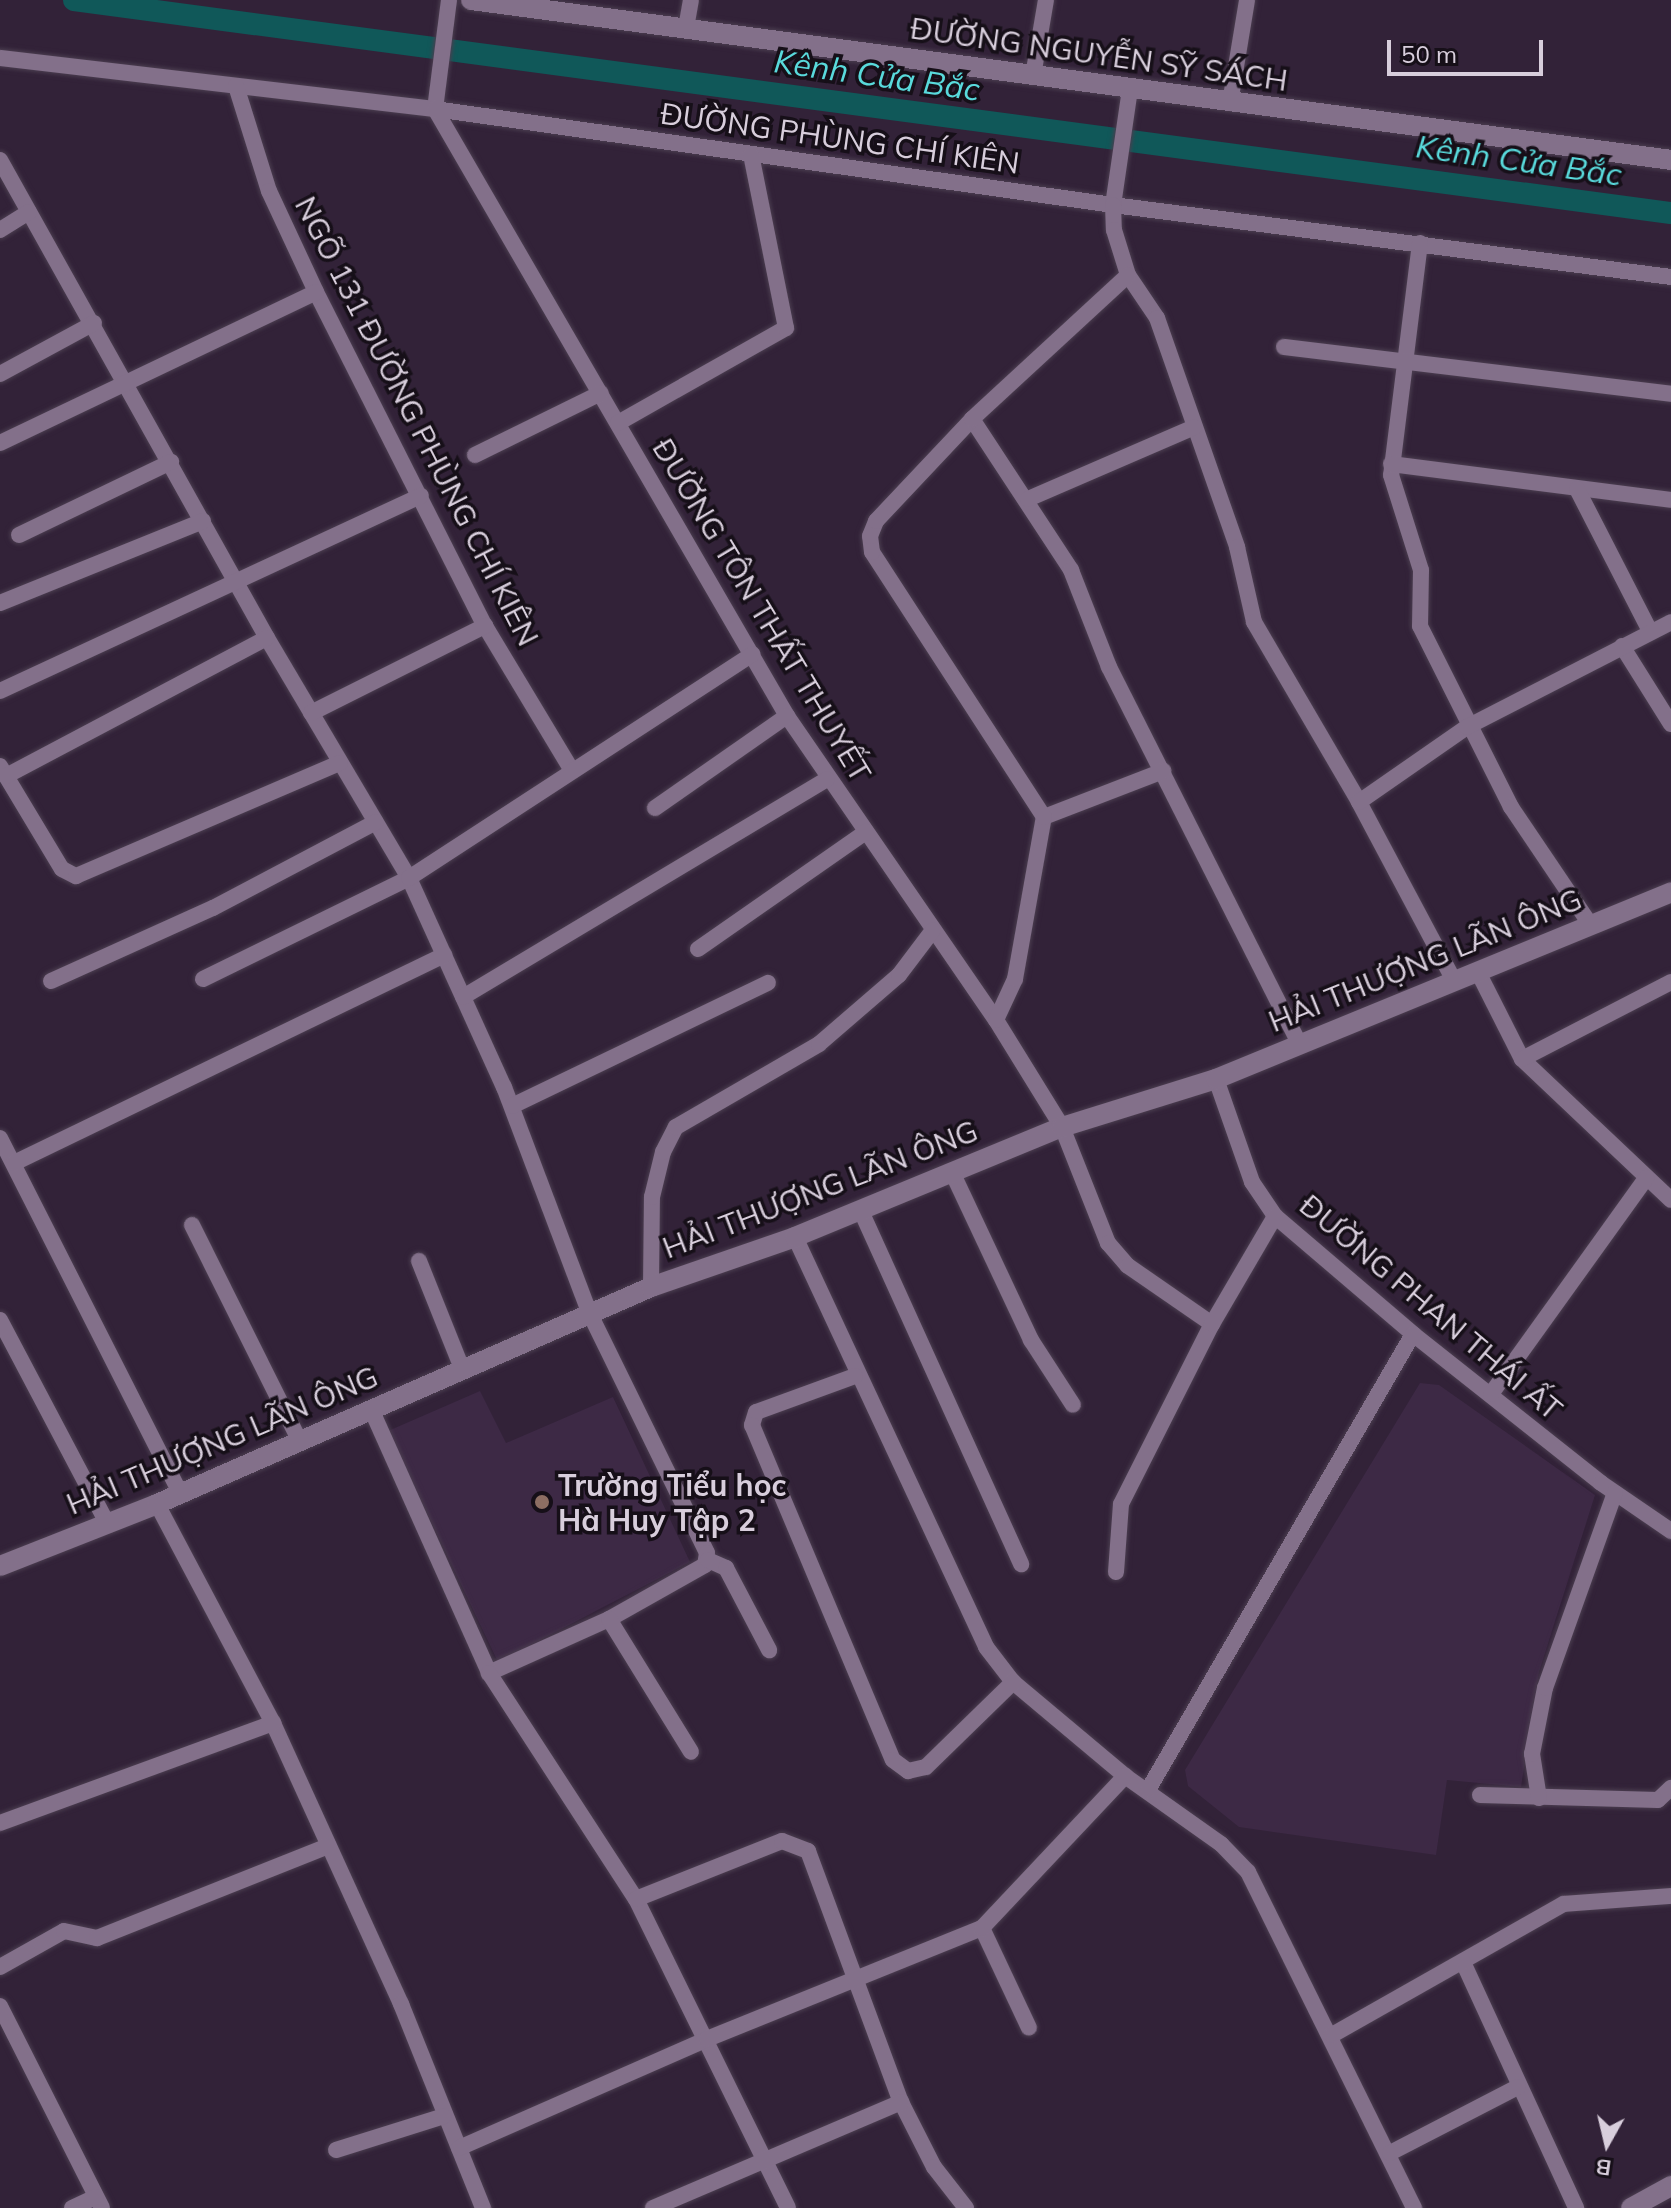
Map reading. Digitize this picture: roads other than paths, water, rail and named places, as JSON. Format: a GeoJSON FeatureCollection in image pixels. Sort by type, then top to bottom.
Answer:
{"type":"FeatureCollection","features":[{"type":"Feature","properties":{"kind":"street"},"geometry":{"type":"LineString","coordinates":[[435,109],[449,0]]}},
{"type":"Feature","properties":{"kind":"street","name":"ĐƯỜNG NGUYỄN SỸ SÁCH"},"geometry":{"type":"LineString","coordinates":[[471,0],[1671,160]]}},
{"type":"Feature","properties":{"kind":"street"},"geometry":{"type":"LineString","coordinates":[[686,28],[691,0]]}},
{"type":"Feature","properties":{"kind":"street"},"geometry":{"type":"LineString","coordinates":[[1033,76],[1046,0]]}},
{"type":"Feature","properties":{"kind":"street"},"geometry":{"type":"LineString","coordinates":[[1230,103],[1247,0]]}},
{"type":"Feature","properties":{"kind":"street","name":"ĐƯỜNG PHÙNG CHÍ KIÊN"},"geometry":{"type":"LineString","coordinates":[[0,58],[435,109],[1113,205],[1671,277]]}},
{"type":"Feature","properties":{"kind":"street","name":"NGÕ 131 ĐƯỜNG PHÙNG CHÍ KIÊN"},"geometry":{"type":"LineString","coordinates":[[236,86],[269,191],[316,292],[485,626],[572,771]]}},
{"type":"Feature","properties":{"kind":"street"},"geometry":{"type":"LineString","coordinates":[[1130,89],[1113,205],[1128,275],[1157,318],[1237,547],[1254,622],[1359,802],[1454,981]]}},
{"type":"Feature","properties":{"kind":"street","name":"ĐƯỜNG TÔN THẤT THUYẾT"},"geometry":{"type":"LineString","coordinates":[[435,109],[787,716],[827,779],[996,1020],[1062,1127],[1120,1259],[1212,1324]]}},
{"type":"Feature","properties":{"kind":"street"},"geometry":{"type":"LineString","coordinates":[[618,423],[786,328],[751,154]]}},
{"type":"Feature","properties":{"kind":"street"},"geometry":{"type":"LineString","coordinates":[[0,160],[127,382],[267,638],[409,878],[512,1106],[590,1314],[708,1560],[726,1568],[769,1650]]}},
{"type":"Feature","properties":{"kind":"street"},"geometry":{"type":"LineString","coordinates":[[0,230],[29,212]]}},
{"type":"Feature","properties":{"kind":"street"},"geometry":{"type":"LineString","coordinates":[[1420,243],[1408,364],[1391,464],[1394,491],[1421,570],[1420,626],[1467,727],[1523,826],[1590,924]]}},
{"type":"Feature","properties":{"kind":"street"},"geometry":{"type":"LineString","coordinates":[[996,1020],[1015,979],[1044,817],[869,544],[876,521],[972,419],[1128,275]]}},
{"type":"Feature","properties":{"kind":"street"},"geometry":{"type":"LineString","coordinates":[[0,443],[316,292]]}},
{"type":"Feature","properties":{"kind":"street"},"geometry":{"type":"LineString","coordinates":[[0,374],[94,323]]}},
{"type":"Feature","properties":{"kind":"street"},"geometry":{"type":"LineString","coordinates":[[1284,347],[1671,394]]}},
{"type":"Feature","properties":{"kind":"street"},"geometry":{"type":"LineString","coordinates":[[475,455],[601,393]]}},
{"type":"Feature","properties":{"kind":"street"},"geometry":{"type":"LineString","coordinates":[[972,419],[1028,499],[1071,570],[1109,667],[1299,1043]]}},
{"type":"Feature","properties":{"kind":"street"},"geometry":{"type":"LineString","coordinates":[[1028,499],[1194,427]]}},
{"type":"Feature","properties":{"kind":"street"},"geometry":{"type":"LineString","coordinates":[[19,535],[171,462]]}},
{"type":"Feature","properties":{"kind":"street"},"geometry":{"type":"LineString","coordinates":[[1391,464],[1671,500]]}},
{"type":"Feature","properties":{"kind":"street"},"geometry":{"type":"LineString","coordinates":[[1577,489],[1650,631]]}},
{"type":"Feature","properties":{"kind":"street"},"geometry":{"type":"LineString","coordinates":[[0,691],[237,584],[421,496]]}},
{"type":"Feature","properties":{"kind":"street"},"geometry":{"type":"LineString","coordinates":[[0,603],[203,521]]}},
{"type":"Feature","properties":{"kind":"street"},"geometry":{"type":"LineString","coordinates":[[1359,802],[1467,727],[1671,622]]}},
{"type":"Feature","properties":{"kind":"street"},"geometry":{"type":"LineString","coordinates":[[311,713],[485,626]]}},
{"type":"Feature","properties":{"kind":"street"},"geometry":{"type":"LineString","coordinates":[[267,638],[3,771],[62,869],[76,876],[340,763]]}},
{"type":"Feature","properties":{"kind":"street"},"geometry":{"type":"LineString","coordinates":[[1622,646],[1671,724]]}},
{"type":"Feature","properties":{"kind":"street"},"geometry":{"type":"LineString","coordinates":[[203,979],[409,878],[752,654]]}},
{"type":"Feature","properties":{"kind":"street"},"geometry":{"type":"LineString","coordinates":[[655,808],[787,716]]}},
{"type":"Feature","properties":{"kind":"street"},"geometry":{"type":"LineString","coordinates":[[1044,817],[1163,771]]}},
{"type":"Feature","properties":{"kind":"street"},"geometry":{"type":"LineString","coordinates":[[463,997],[827,779]]}},
{"type":"Feature","properties":{"kind":"street"},"geometry":{"type":"LineString","coordinates":[[51,981],[213,908],[376,822]]}},
{"type":"Feature","properties":{"kind":"street"},"geometry":{"type":"LineString","coordinates":[[698,949],[866,832]]}},
{"type":"Feature","properties":{"kind":"street","name":"HẢI THƯỢNG LÃN ÔNG"},"geometry":{"type":"LineString","coordinates":[[0,1566],[106,1521],[157,1504],[651,1287],[795,1237],[1062,1127],[1216,1079],[1671,892]]}},
{"type":"Feature","properties":{"kind":"street"},"geometry":{"type":"LineString","coordinates":[[651,1287],[652,1197],[663,1152],[676,1127],[819,1044],[899,975],[933,930]]}},
{"type":"Feature","properties":{"kind":"street"},"geometry":{"type":"LineString","coordinates":[[14,1163],[444,955]]}},
{"type":"Feature","properties":{"kind":"street"},"geometry":{"type":"LineString","coordinates":[[1478,972],[1522,1059],[1671,1200]]}},
{"type":"Feature","properties":{"kind":"street"},"geometry":{"type":"LineString","coordinates":[[1522,1059],[1671,982]]}},
{"type":"Feature","properties":{"kind":"street"},"geometry":{"type":"LineString","coordinates":[[512,1106],[768,983]]}},
{"type":"Feature","properties":{"kind":"street","name":"ĐƯỜNG PHAN THÁI ẤT"},"geometry":{"type":"LineString","coordinates":[[1216,1079],[1252,1182],[1275,1216],[1413,1334],[1615,1493],[1671,1531]]}},
{"type":"Feature","properties":{"kind":"street"},"geometry":{"type":"LineString","coordinates":[[0,1138],[180,1493]]}},
{"type":"Feature","properties":{"kind":"street"},"geometry":{"type":"LineString","coordinates":[[952,1172],[1031,1340],[1073,1405]]}},
{"type":"Feature","properties":{"kind":"street"},"geometry":{"type":"LineString","coordinates":[[1491,1394],[1646,1178]]}},
{"type":"Feature","properties":{"kind":"street"},"geometry":{"type":"LineString","coordinates":[[861,1211],[1021,1564]]}},
{"type":"Feature","properties":{"kind":"street"},"geometry":{"type":"LineString","coordinates":[[1116,1572],[1121,1504],[1212,1324],[1275,1216]]}},
{"type":"Feature","properties":{"kind":"street"},"geometry":{"type":"LineString","coordinates":[[192,1225],[300,1442]]}},
{"type":"Feature","properties":{"kind":"street"},"geometry":{"type":"LineString","coordinates":[[795,1237],[855,1376],[976,1630],[1013,1682],[1125,1776],[1221,1844],[1248,1872],[1332,2035],[1414,2208]]}},
{"type":"Feature","properties":{"kind":"street"},"geometry":{"type":"LineString","coordinates":[[419,1261],[463,1371]]}},
{"type":"Feature","properties":{"kind":"street"},"geometry":{"type":"LineString","coordinates":[[0,1320],[106,1521]]}},
{"type":"Feature","properties":{"kind":"street"},"geometry":{"type":"LineString","coordinates":[[1148,1790],[1413,1334]]}},
{"type":"Feature","properties":{"kind":"street"},"geometry":{"type":"LineString","coordinates":[[855,1376],[756,1412],[752,1425],[893,1760],[908,1771],[926,1767],[1013,1682]]}},
{"type":"Feature","properties":{"kind":"street"},"geometry":{"type":"LineString","coordinates":[[372,1411],[489,1673],[636,1899],[788,2208]]}},
{"type":"Feature","properties":{"kind":"street"},"geometry":{"type":"LineString","coordinates":[[1539,1798],[1532,1754],[1545,1688],[1615,1493]]}},
{"type":"Feature","properties":{"kind":"street"},"geometry":{"type":"LineString","coordinates":[[157,1504],[273,1723],[401,2004],[483,2208]]}},
{"type":"Feature","properties":{"kind":"street"},"geometry":{"type":"LineString","coordinates":[[489,1673],[609,1619],[708,1560]]}},
{"type":"Feature","properties":{"kind":"street"},"geometry":{"type":"LineString","coordinates":[[609,1619],[691,1752]]}},
{"type":"Feature","properties":{"kind":"street"},"geometry":{"type":"LineString","coordinates":[[0,1823],[273,1723]]}},
{"type":"Feature","properties":{"kind":"street"},"geometry":{"type":"LineString","coordinates":[[459,2148],[707,2039],[982,1928],[1125,1776]]}},
{"type":"Feature","properties":{"kind":"street"},"geometry":{"type":"LineString","coordinates":[[1480,1795],[1658,1800],[1671,1788]]}},
{"type":"Feature","properties":{"kind":"street"},"geometry":{"type":"LineString","coordinates":[[636,1899],[776,1843],[796,1842],[812,1857],[901,2102],[934,2167],[966,2208]]}},
{"type":"Feature","properties":{"kind":"street"},"geometry":{"type":"LineString","coordinates":[[0,1967],[64,1931],[97,1938],[328,1846]]}},
{"type":"Feature","properties":{"kind":"street"},"geometry":{"type":"LineString","coordinates":[[1332,2035],[1564,1904],[1671,1896]]}},
{"type":"Feature","properties":{"kind":"street"},"geometry":{"type":"LineString","coordinates":[[982,1928],[1029,2028]]}},
{"type":"Feature","properties":{"kind":"street"},"geometry":{"type":"LineString","coordinates":[[1463,1962],[1576,2208]]}},
{"type":"Feature","properties":{"kind":"street"},"geometry":{"type":"LineString","coordinates":[[0,2006],[99,2202],[72,2208]]}},
{"type":"Feature","properties":{"kind":"street"},"geometry":{"type":"LineString","coordinates":[[1390,2153],[1518,2087]]}},
{"type":"Feature","properties":{"kind":"street"},"geometry":{"type":"LineString","coordinates":[[653,2208],[901,2102]]}},
{"type":"Feature","properties":{"kind":"street"},"geometry":{"type":"LineString","coordinates":[[336,2150],[444,2116]]}},
{"type":"Feature","properties":{"kind":"street"},"geometry":{"type":"LineString","coordinates":[[1631,2208],[1671,2186]]}},
{"type":"Feature","properties":{"kind":"waterway","name":"Kênh Cửa Bắc"},"geometry":{"type":"LineString","coordinates":[[74,0],[1671,213]]}},
{"type":"Feature","properties":{"kind":"place","name":"Trường Tiểu học Hà Huy Tập 2"},"geometry":{"type":"Point","coordinates":[542,1502]}}]}
